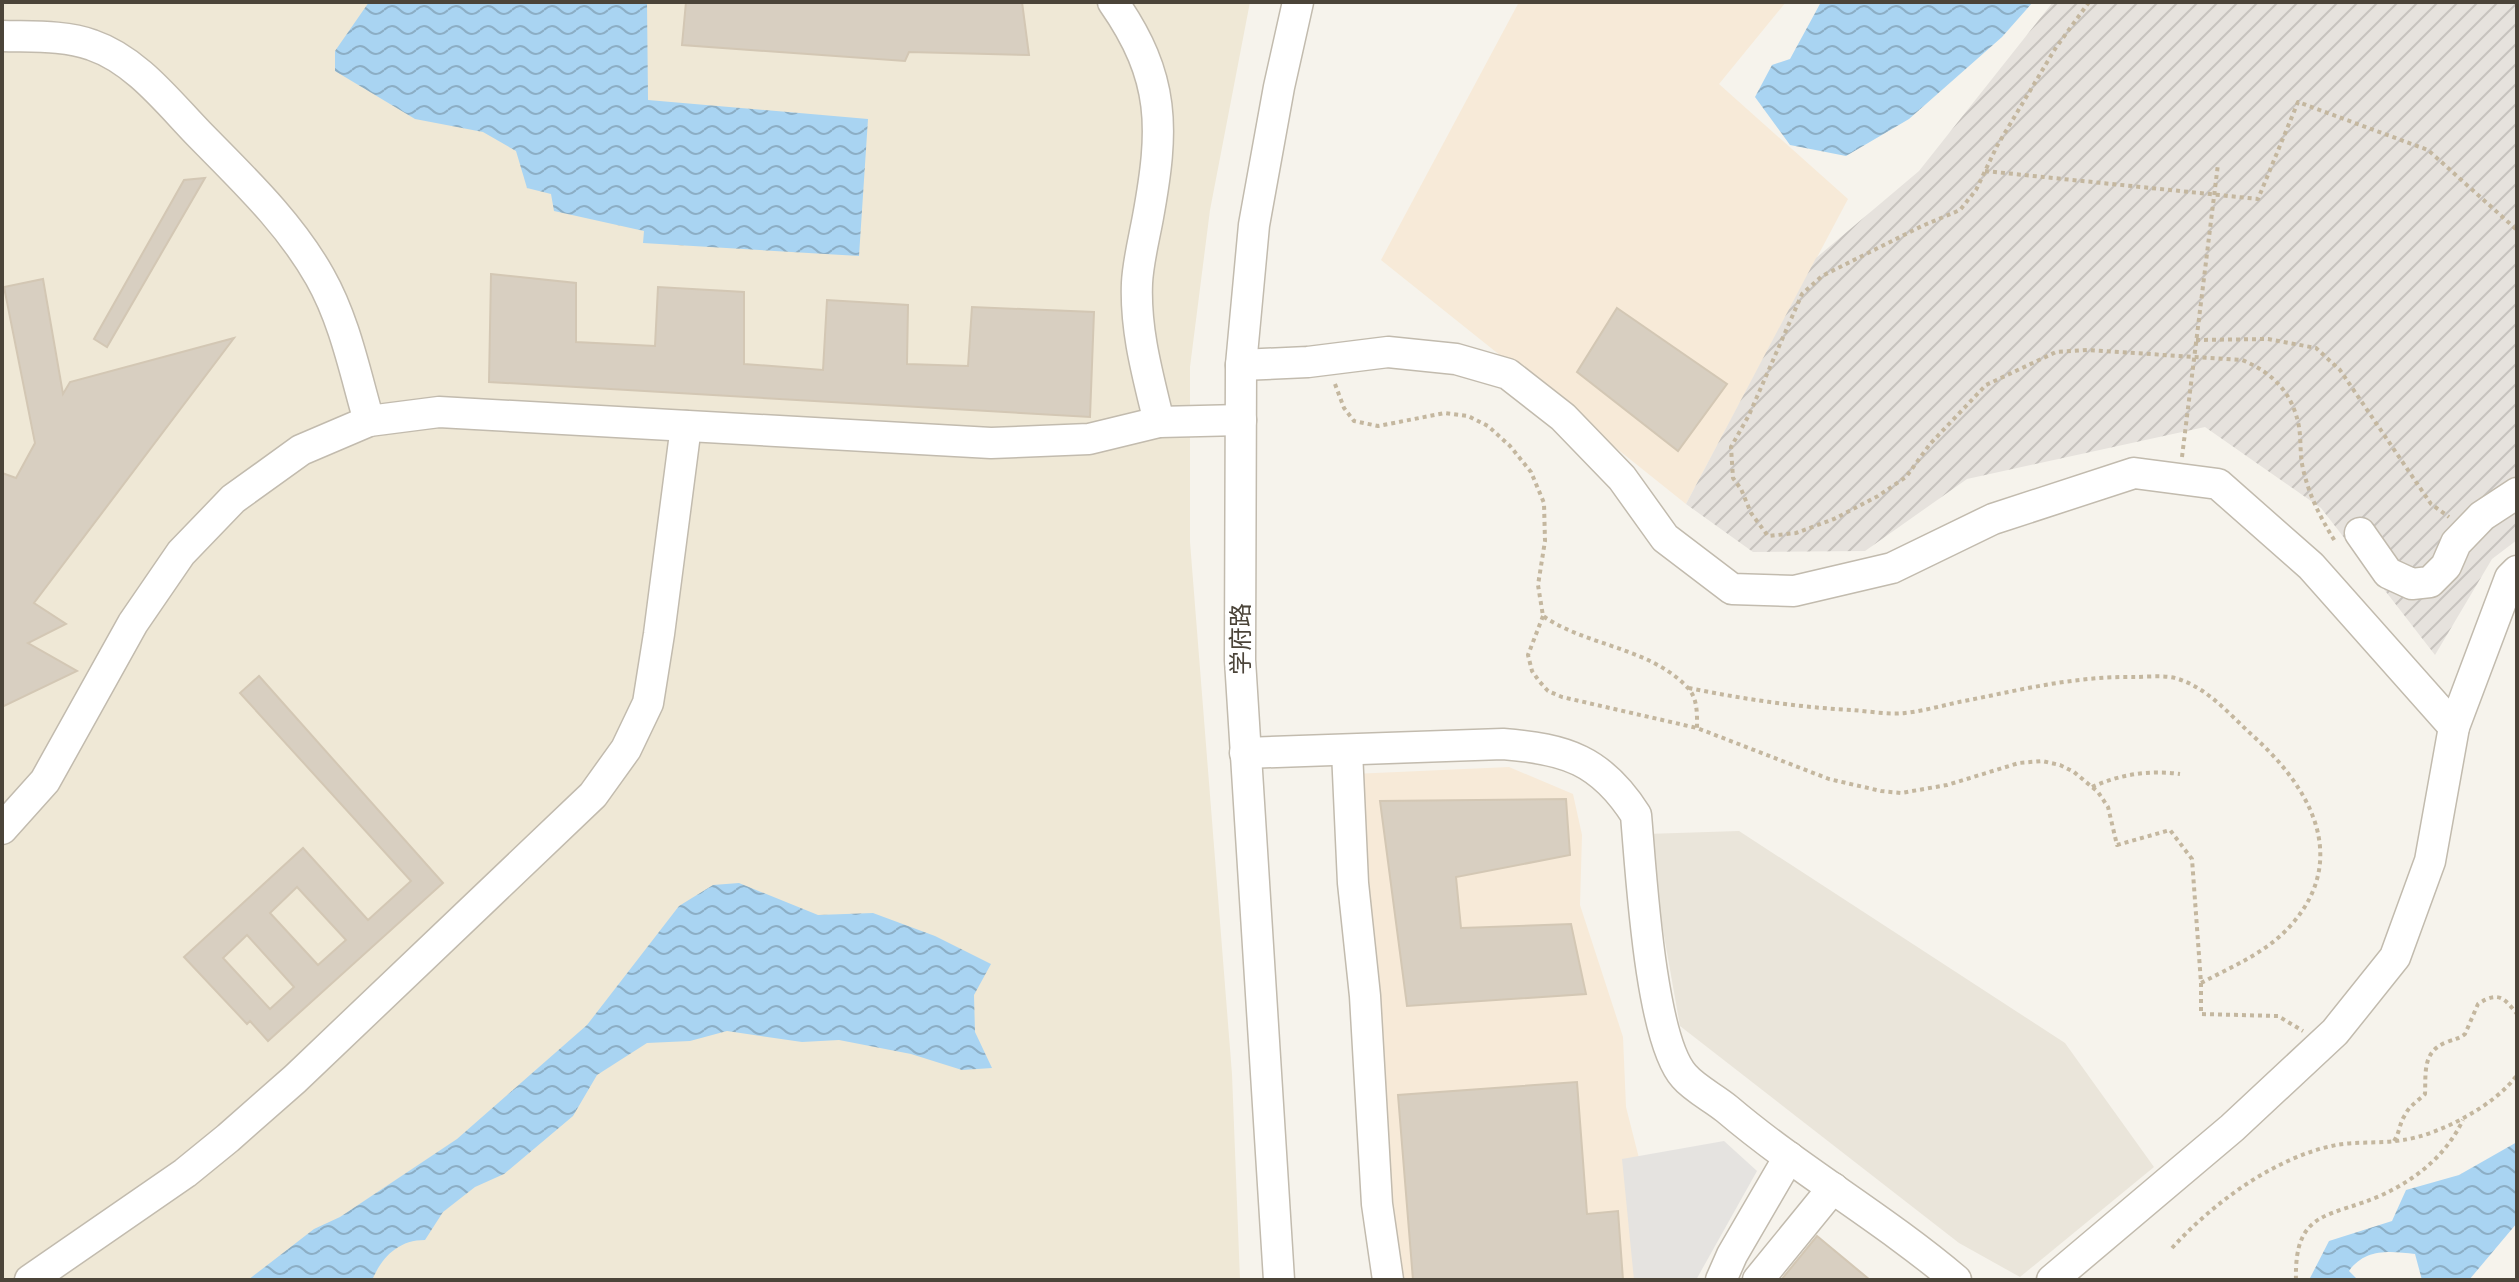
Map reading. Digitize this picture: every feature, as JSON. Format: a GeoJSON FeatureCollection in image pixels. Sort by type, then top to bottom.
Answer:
{"type":"FeatureCollection","features":[{"type":"Feature","properties":{"kind":"street"},"geometry":{"type":"LineString","coordinates":[[1113,2],[1133,31],[1154,81],[1160,128],[1137,282],[1139,342],[1159,422]]}},
{"type":"Feature","properties":{"kind":"street","name":"学府路"},"geometry":{"type":"LineString","coordinates":[[1279,1280],[1240,660],[1241,365],[1254,225],[1298,2]]}},
{"type":"Feature","properties":{"kind":"street"},"geometry":{"type":"LineString","coordinates":[[2,36],[91,44],[118,57],[152,85],[265,201],[296,239],[322,280],[341,326],[369,421]]}},
{"type":"Feature","properties":{"kind":"street"},"geometry":{"type":"LineString","coordinates":[[1241,365],[1388,352],[1456,359],[1508,374],[1563,417],[1622,478],[1665,538],[1732,589],[1794,591],[1892,568],[1993,519],[2134,473],[2218,484],[2311,566],[2454,727]]}},
{"type":"Feature","properties":{"kind":"street"},"geometry":{"type":"LineString","coordinates":[[2,829],[45,781],[133,623],[181,553],[233,499],[301,450],[369,421],[439,412],[991,443],[1089,439],[1159,422],[1241,420]]}},
{"type":"Feature","properties":{"kind":"street"},"geometry":{"type":"LineString","coordinates":[[30,1280],[185,1173],[228,1138],[295,1079],[593,795],[626,749],[648,703],[686,426]]}},
{"type":"Feature","properties":{"kind":"street"},"geometry":{"type":"LineString","coordinates":[[2360,533],[2388,573],[2412,584],[2430,582],[2446,566],[2456,543],[2482,516],[2517,493]]}},
{"type":"Feature","properties":{"kind":"street"},"geometry":{"type":"LineString","coordinates":[[2052,1280],[2232,1128],[2335,1032],[2395,957],[2430,861],[2454,727],[2510,578],[2517,571]]}},
{"type":"Feature","properties":{"kind":"street"},"geometry":{"type":"LineString","coordinates":[[1245,753],[1503,744],[1535,746],[1575,758],[1602,773],[1636,815],[1660,1019],[1684,1076],[1956,1280]]}},
{"type":"Feature","properties":{"kind":"street"},"geometry":{"type":"LineString","coordinates":[[1347,751],[1353,883],[1366,1011],[1376,1189],[1388,1280]]}},
{"type":"Feature","properties":{"kind":"street"},"geometry":{"type":"LineString","coordinates":[[1721,1280],[1738,1243],[1789,1157]]}},
{"type":"Feature","properties":{"kind":"street"},"geometry":{"type":"LineString","coordinates":[[1758,1280],[1833,1188]]}},
{"type":"Feature","properties":{"kind":"path"},"geometry":{"type":"LineString","coordinates":[[1741,489],[1733,478],[1731,447],[1749,415],[1802,294],[1822,276],[1960,210],[1976,190],[2055,49],[2089,2]]}},
{"type":"Feature","properties":{"kind":"path"},"geometry":{"type":"LineString","coordinates":[[1985,171],[2258,199],[2298,102],[2428,150],[2517,230]]}},
{"type":"Feature","properties":{"kind":"path"},"geometry":{"type":"LineString","coordinates":[[2180,479],[2218,164]]}},
{"type":"Feature","properties":{"kind":"path"},"geometry":{"type":"LineString","coordinates":[[2196,340],[2268,339],[2316,348],[2340,370],[2431,504],[2451,519]]}},
{"type":"Feature","properties":{"kind":"path"},"geometry":{"type":"LineString","coordinates":[[1325,359],[1344,408],[1354,421],[1378,426],[1445,413],[1468,416],[1488,426],[1510,446],[1531,472],[1544,503],[1545,541],[1538,585],[1543,616],[1528,655],[1532,671],[1548,691],[1582,702],[1697,728],[1829,779],[1881,791],[1901,793],[1947,785],[2019,763],[2042,761],[2074,772],[2092,787],[2108,807],[2117,845],[2170,830],[2192,859],[2201,1014],[2278,1016],[2302,1031],[2317,1048]]}},
{"type":"Feature","properties":{"kind":"path"},"geometry":{"type":"LineString","coordinates":[[1543,616],[1563,630],[1647,659],[1689,688],[1805,708],[1903,713],[2055,682],[2107,677],[2172,677],[2201,689],[2274,753],[2292,775],[2312,811],[2319,835],[2319,874],[2310,897],[2293,923],[2257,953],[2201,983]]}},
{"type":"Feature","properties":{"kind":"path"},"geometry":{"type":"LineString","coordinates":[[1689,688],[1697,705],[1697,728]]}},
{"type":"Feature","properties":{"kind":"path"},"geometry":{"type":"LineString","coordinates":[[2092,787],[2137,773],[2180,774]]}},
{"type":"Feature","properties":{"kind":"path"},"geometry":{"type":"LineString","coordinates":[[2394,1141],[2408,1108],[2425,1094],[2425,1064],[2429,1056],[2436,1048],[2465,1034],[2478,1004],[2499,997],[2509,1002],[2517,1014]]}},
{"type":"Feature","properties":{"kind":"path"},"geometry":{"type":"LineString","coordinates":[[2172,1248],[2199,1218],[2261,1175],[2335,1146],[2394,1141],[2434,1133],[2464,1118],[2512,1083],[2517,1075]]}},
{"type":"Feature","properties":{"kind":"path"},"geometry":{"type":"LineString","coordinates":[[2296,1280],[2298,1243],[2322,1216],[2385,1193],[2420,1171],[2452,1143],[2464,1118]]}},
{"type":"Feature","properties":{"kind":"shaded area"},"geometry":{"type":"Polygon","coordinates":[[[2,2],[1250,2],[1210,210],[1190,367],[1190,542],[1232,1074],[1240,1280],[2,1280],[2,2]]]}},
{"type":"Feature","properties":{"kind":"shaded area"},"geometry":{"type":"Polygon","coordinates":[[[1519,2],[1786,2],[1719,84],[1848,199],[1686,504],[1381,260],[1519,2]]]}},
{"type":"Feature","properties":{"kind":"shaded area"},"geometry":{"type":"Polygon","coordinates":[[[2053,2],[2517,2],[2517,540],[2492,559],[2435,655],[2321,508],[2205,427],[1967,479],[1865,551],[1753,552],[1686,504],[1816,258],[1919,171],[2053,2]]]}},
{"type":"Feature","properties":{"kind":"shaded area"},"geometry":{"type":"Polygon","coordinates":[[[1509,767],[1573,794],[1582,835],[1580,905],[1623,1037],[1626,1107],[1643,1174],[1657,1280],[1386,1280],[1353,774],[1509,767]]]}},
{"type":"Feature","properties":{"kind":"shaded area"},"geometry":{"type":"Polygon","coordinates":[[[1739,831],[2065,1043],[2154,1167],[2020,1277],[1959,1243],[1680,1026],[1646,834],[1739,831]]]}},
{"type":"Feature","properties":{"kind":"shaded area"},"geometry":{"type":"Polygon","coordinates":[[[1724,1141],[1757,1171],[1696,1280],[1634,1280],[1622,1159],[1724,1141]]]}},
{"type":"Feature","properties":{"kind":"water"},"geometry":{"type":"Polygon","coordinates":[[[369,2],[647,2],[648,100],[868,119],[859,256],[643,243],[644,231],[554,211],[551,194],[527,188],[516,151],[483,132],[415,119],[335,71],[335,51],[369,2]]]}},
{"type":"Feature","properties":{"kind":"water"},"geometry":{"type":"Polygon","coordinates":[[[1821,2],[2033,2],[2002,37],[1909,119],[1846,156],[1790,145],[1755,97],[1772,65],[1790,59],[1821,2]]]}},
{"type":"Feature","properties":{"kind":"water"},"geometry":{"type":"Polygon","coordinates":[[[739,883],[818,915],[873,913],[935,936],[991,964],[974,995],[975,1032],[992,1068],[962,1070],[911,1054],[839,1040],[802,1042],[727,1031],[690,1041],[647,1043],[597,1075],[573,1116],[504,1174],[475,1187],[443,1212],[425,1240],[407,1243],[393,1251],[373,1278],[248,1280],[314,1229],[340,1217],[457,1139],[587,1025],[679,906],[713,885],[739,883]]]}},
{"type":"Feature","properties":{"kind":"water"},"geometry":{"type":"Polygon","coordinates":[[[2517,1142],[2517,1223],[2469,1280],[2422,1280],[2415,1254],[2388,1252],[2371,1255],[2355,1264],[2349,1271],[2358,1280],[2309,1280],[2329,1241],[2392,1221],[2406,1190],[2459,1175],[2517,1142]]]}},
{"type":"Feature","properties":{"kind":"building"},"geometry":{"type":"Polygon","coordinates":[[[686,2],[1022,2],[1029,55],[909,52],[905,61],[682,45],[686,2]]]}},
{"type":"Feature","properties":{"kind":"building"},"geometry":{"type":"Polygon","coordinates":[[[205,178],[107,347],[94,339],[184,180],[205,178]]]}},
{"type":"Feature","properties":{"kind":"building"},"geometry":{"type":"Polygon","coordinates":[[[491,274],[576,283],[576,342],[655,346],[658,287],[744,292],[744,364],[823,370],[827,300],[908,305],[907,364],[968,366],[972,307],[1094,312],[1090,417],[489,382],[491,274]]]}},
{"type":"Feature","properties":{"kind":"building"},"geometry":{"type":"Polygon","coordinates":[[[43,279],[63,394],[70,382],[234,338],[34,603],[66,624],[28,643],[77,671],[2,707],[2,473],[16,478],[35,443],[4,287],[43,279]]]}},
{"type":"Feature","properties":{"kind":"building"},"geometry":{"type":"Polygon","coordinates":[[[1617,308],[1727,384],[1678,451],[1577,372],[1617,308]]]}},
{"type":"Feature","properties":{"kind":"building"},"geometry":{"type":"Polygon","coordinates":[[[259,676],[443,883],[268,1041],[250,1021],[247,1024],[184,957],[303,848],[368,920],[411,881],[240,693],[259,676]],[[297,887],[270,913],[318,965],[346,940],[297,887]],[[247,935],[223,958],[270,1009],[294,987],[247,935]]]}},
{"type":"Feature","properties":{"kind":"building"},"geometry":{"type":"Polygon","coordinates":[[[1566,799],[1570,855],[1456,877],[1461,928],[1571,924],[1586,994],[1407,1006],[1380,801],[1566,799]]]}},
{"type":"Feature","properties":{"kind":"building"},"geometry":{"type":"Polygon","coordinates":[[[1577,1082],[1587,1214],[1618,1211],[1623,1280],[1413,1280],[1398,1095],[1577,1082]]]}},
{"type":"Feature","properties":{"kind":"building"},"geometry":{"type":"Polygon","coordinates":[[[1817,1236],[1870,1280],[1781,1280],[1817,1236]]]}}]}
